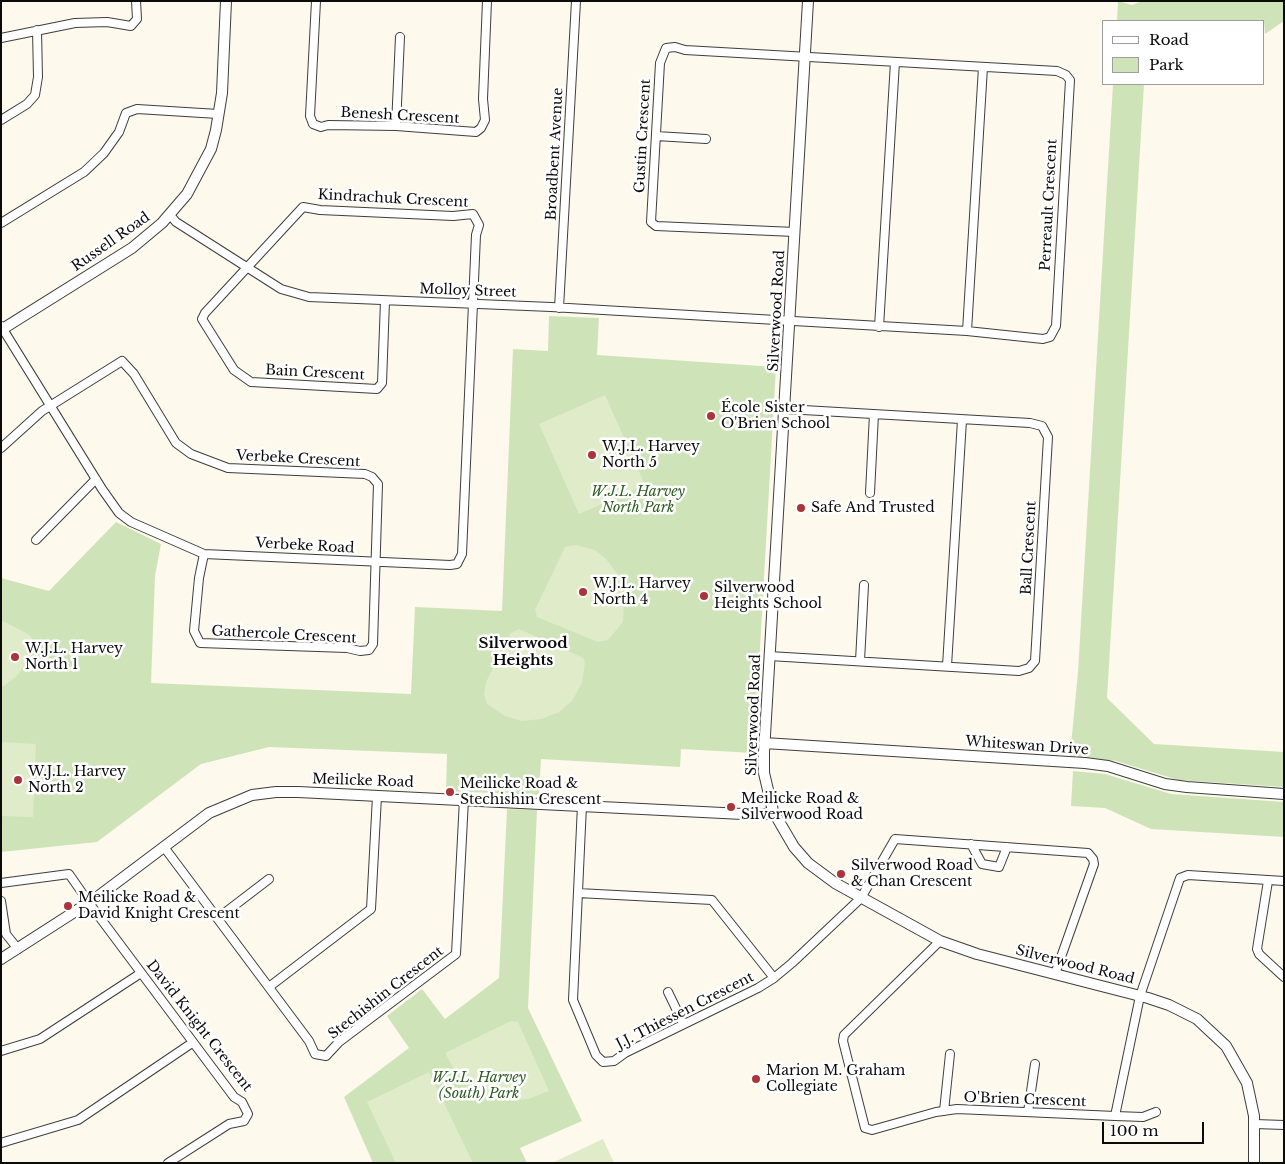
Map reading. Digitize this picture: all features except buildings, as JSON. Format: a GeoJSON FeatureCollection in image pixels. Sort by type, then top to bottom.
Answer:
{"type":"FeatureCollection","features":[{"type":"Feature","properties":{"kind":"street"},"geometry":{"type":"LineString","coordinates":[[1,38],[75,23],[107,22],[131,26],[137,19],[136,1]]}},
{"type":"Feature","properties":{"kind":"street","name":"Russell Road"},"geometry":{"type":"LineString","coordinates":[[2,328],[132,248],[170,215],[187,194],[211,148],[218,114],[222,93],[226,1]]}},
{"type":"Feature","properties":{"kind":"street","name":"Benesh Crescent"},"geometry":{"type":"LineString","coordinates":[[316,1],[310,116],[313,124],[321,127],[328,125],[396,126],[476,132],[481,128],[485,120],[483,99],[487,1]]}},
{"type":"Feature","properties":{"kind":"street","name":"Broadbent Avenue"},"geometry":{"type":"LineString","coordinates":[[559,308],[576,1]]}},
{"type":"Feature","properties":{"kind":"street","name":"Silverwood Road"},"geometry":{"type":"LineString","coordinates":[[808,1],[789,321],[786,409],[764,743],[764,774],[773,812],[794,847],[808,863],[861,898],[940,941],[977,954],[1140,996],[1183,1011],[1197,1019],[1221,1040],[1235,1059],[1247,1083],[1255,1124],[1254,1163]]}},
{"type":"Feature","properties":{"kind":"street"},"geometry":{"type":"LineString","coordinates":[[1,120],[28,104],[35,95],[38,77],[38,30]]}},
{"type":"Feature","properties":{"kind":"street"},"geometry":{"type":"LineString","coordinates":[[396,126],[400,36]]}},
{"type":"Feature","properties":{"kind":"street","name":"Gustin Crescent"},"geometry":{"type":"LineString","coordinates":[[795,232],[656,226],[651,222],[660,63],[666,48],[675,47],[685,50],[806,56]]}},
{"type":"Feature","properties":{"kind":"street","name":"Perreault Crescent"},"geometry":{"type":"LineString","coordinates":[[789,321],[967,332],[1043,339],[1050,337],[1056,326],[1070,80],[1066,75],[1057,71],[806,56]]}},
{"type":"Feature","properties":{"kind":"street"},"geometry":{"type":"LineString","coordinates":[[879,327],[896,62]]}},
{"type":"Feature","properties":{"kind":"street"},"geometry":{"type":"LineString","coordinates":[[967,332],[983,67]]}},
{"type":"Feature","properties":{"kind":"street"},"geometry":{"type":"LineString","coordinates":[[1,223],[84,172],[119,132],[126,113],[137,110],[218,114]]}},
{"type":"Feature","properties":{"kind":"street"},"geometry":{"type":"LineString","coordinates":[[656,136],[706,139]]}},
{"type":"Feature","properties":{"kind":"street","name":"Kindrachuk Crescent"},"geometry":{"type":"LineString","coordinates":[[247,267],[303,207],[320,210],[453,216],[473,214],[479,225],[476,235],[473,304]]}},
{"type":"Feature","properties":{"kind":"street","name":"Molloy Street"},"geometry":{"type":"LineString","coordinates":[[170,215],[176,222],[280,290],[309,297],[789,321]]}},
{"type":"Feature","properties":{"kind":"street","name":"Bain Crescent"},"geometry":{"type":"LineString","coordinates":[[247,267],[204,313],[202,319],[234,370],[252,382],[377,389],[382,383],[386,300]]}},
{"type":"Feature","properties":{"kind":"street","name":"Verbeke Road"},"geometry":{"type":"LineString","coordinates":[[2,328],[96,479],[124,517],[142,528],[204,554],[450,565],[460,560],[473,304]]}},
{"type":"Feature","properties":{"kind":"street","name":"Verbeke Crescent"},"geometry":{"type":"LineString","coordinates":[[50,406],[122,360],[134,374],[176,444],[191,454],[228,468],[364,474],[372,477],[378,484],[374,562]]}},
{"type":"Feature","properties":{"kind":"street"},"geometry":{"type":"LineString","coordinates":[[1,448],[50,406]]}},
{"type":"Feature","properties":{"kind":"street","name":"Ball Crescent"},"geometry":{"type":"LineString","coordinates":[[769,656],[1019,671],[1029,668],[1035,661],[1048,437],[1042,426],[1037,424],[786,409]]}},
{"type":"Feature","properties":{"kind":"street"},"geometry":{"type":"LineString","coordinates":[[870,493],[874,414]]}},
{"type":"Feature","properties":{"kind":"street"},"geometry":{"type":"LineString","coordinates":[[947,666],[962,420]]}},
{"type":"Feature","properties":{"kind":"street"},"geometry":{"type":"LineString","coordinates":[[36,540],[96,479]]}},
{"type":"Feature","properties":{"kind":"street","name":"Gathercole Crescent"},"geometry":{"type":"LineString","coordinates":[[204,554],[199,578],[194,631],[200,643],[347,648],[360,651],[369,650],[373,644],[374,562]]}},
{"type":"Feature","properties":{"kind":"street"},"geometry":{"type":"LineString","coordinates":[[860,661],[864,585]]}},
{"type":"Feature","properties":{"kind":"street","name":"Whiteswan Drive"},"geometry":{"type":"LineString","coordinates":[[764,743],[1085,763],[1126,770],[1165,784],[1187,788],[1284,794]]}},
{"type":"Feature","properties":{"kind":"street","name":"Meilicke Road"},"geometry":{"type":"LineString","coordinates":[[1,959],[164,847],[209,813],[252,795],[276,792],[582,804],[763,815],[773,812]]}},
{"type":"Feature","properties":{"kind":"street"},"geometry":{"type":"LineString","coordinates":[[269,987],[371,909],[377,796]]}},
{"type":"Feature","properties":{"kind":"street","name":"Stechishin Crescent"},"geometry":{"type":"LineString","coordinates":[[164,847],[309,1041],[315,1054],[326,1056],[339,1042],[456,954],[464,799]]}},
{"type":"Feature","properties":{"kind":"street","name":"J.J. Thiessen Crescent"},"geometry":{"type":"LineString","coordinates":[[582,804],[573,1000],[600,1061],[611,1062],[683,1023],[758,988],[774,978],[792,964],[861,898],[895,839],[971,844]]}},
{"type":"Feature","properties":{"kind":"street"},"geometry":{"type":"LineString","coordinates":[[971,844],[1081,851],[1088,852],[1093,859],[1092,868],[1055,974]]}},
{"type":"Feature","properties":{"kind":"street"},"geometry":{"type":"LineString","coordinates":[[971,844],[982,864],[999,867],[1007,847]]}},
{"type":"Feature","properties":{"kind":"street","name":"David Knight Crescent"},"geometry":{"type":"LineString","coordinates":[[1,883],[69,874],[192,1043],[234,1097],[242,1102],[248,1114],[244,1121],[229,1124],[168,1163]]}},
{"type":"Feature","properties":{"kind":"street"},"geometry":{"type":"LineString","coordinates":[[1115,1116],[1140,996],[1180,878],[1188,875],[1284,881]]}},
{"type":"Feature","properties":{"kind":"street"},"geometry":{"type":"LineString","coordinates":[[218,918],[269,879]]}},
{"type":"Feature","properties":{"kind":"street"},"geometry":{"type":"LineString","coordinates":[[1268,881],[1257,949],[1259,954],[1284,977]]}},
{"type":"Feature","properties":{"kind":"street"},"geometry":{"type":"LineString","coordinates":[[578,892],[712,900],[774,978]]}},
{"type":"Feature","properties":{"kind":"street"},"geometry":{"type":"LineString","coordinates":[[1,901],[6,934],[18,949]]}},
{"type":"Feature","properties":{"kind":"street","name":"O'Brien Crescent"},"geometry":{"type":"LineString","coordinates":[[940,941],[848,1029],[843,1041],[865,1128],[872,1130],[944,1111],[981,1109],[1143,1117],[1156,1112]]}},
{"type":"Feature","properties":{"kind":"street"},"geometry":{"type":"LineString","coordinates":[[1,1051],[40,1039],[141,973]]}},
{"type":"Feature","properties":{"kind":"street"},"geometry":{"type":"LineString","coordinates":[[668,992],[683,1023]]}},
{"type":"Feature","properties":{"kind":"street"},"geometry":{"type":"LineString","coordinates":[[1,1143],[78,1120],[192,1043]]}},
{"type":"Feature","properties":{"kind":"street"},"geometry":{"type":"LineString","coordinates":[[944,1111],[950,1054]]}},
{"type":"Feature","properties":{"kind":"street"},"geometry":{"type":"LineString","coordinates":[[1028,1112],[1035,1064]]}},
{"type":"Feature","properties":{"kind":"street"},"geometry":{"type":"LineString","coordinates":[[1255,1124],[1284,1125]]}},
{"type":"Feature","properties":{"kind":"green space"},"geometry":{"type":"Polygon","coordinates":[[[1118,1],[1132,5],[1142,1],[1284,1],[1284,21],[1265,34],[1265,20],[1117,20],[1118,1]]]}},
{"type":"Feature","properties":{"kind":"green space"},"geometry":{"type":"Polygon","coordinates":[[[1113,85],[1144,85],[1107,698],[1154,744],[1284,752],[1284,787],[1178,780],[1116,761],[1070,756],[1078,672],[1113,85]]]}},
{"type":"Feature","properties":{"kind":"green space","name":"W.J.L. Harvey North Park"},"geometry":{"type":"Polygon","coordinates":[[[549,316],[599,318],[597,355],[776,367],[754,753],[681,749],[680,767],[541,759],[539,795],[446,791],[447,754],[269,747],[201,764],[97,842],[1,852],[1,578],[49,591],[116,522],[161,544],[155,576],[151,683],[411,694],[415,607],[502,611],[513,349],[548,351],[549,316]]]}},
{"type":"Feature","properties":{"kind":"green space","name":"W.J.L. Harvey North 5"},"geometry":{"type":"Polygon","coordinates":[[[605,395],[645,485],[579,514],[539,424],[605,395]]]}},
{"type":"Feature","properties":{"kind":"green space","name":"W.J.L. Harvey North 4"},"geometry":{"type":"Polygon","coordinates":[[[576,545],[595,550],[606,559],[619,576],[624,598],[623,622],[608,640],[598,642],[537,617],[535,610],[565,547],[576,545]]]}},
{"type":"Feature","properties":{"kind":"green space","name":"W.J.L. Harvey North 1"},"geometry":{"type":"Polygon","coordinates":[[[1,620],[30,635],[32,639],[30,654],[22,669],[16,677],[1,688],[1,620]]]}},
{"type":"Feature","properties":{"kind":"green space"},"geometry":{"type":"Polygon","coordinates":[[[519,629],[583,658],[585,662],[582,683],[572,701],[559,712],[541,719],[522,721],[505,716],[487,704],[484,694],[486,682],[511,633],[519,629]]]}},
{"type":"Feature","properties":{"kind":"green space","name":"W.J.L. Harvey North 2"},"geometry":{"type":"Polygon","coordinates":[[[1,742],[36,744],[33,817],[1,816],[1,742]]]}},
{"type":"Feature","properties":{"kind":"green space"},"geometry":{"type":"Polygon","coordinates":[[[1073,771],[1105,774],[1171,794],[1284,802],[1284,837],[1151,829],[1105,808],[1071,806],[1073,771]]]}},
{"type":"Feature","properties":{"kind":"green space","name":"W.J.L. Harvey (South) Park"},"geometry":{"type":"Polygon","coordinates":[[[507,809],[537,810],[528,1008],[582,1121],[520,1148],[527,1163],[373,1163],[344,1097],[409,1048],[387,1016],[422,989],[445,1019],[499,978],[507,809]]]}},
{"type":"Feature","properties":{"kind":"green space"},"geometry":{"type":"Polygon","coordinates":[[[511,1021],[518,1022],[549,1091],[528,1099],[507,1101],[481,1094],[472,1088],[456,1073],[445,1053],[511,1021]]]}},
{"type":"Feature","properties":{"kind":"green space"},"geometry":{"type":"Polygon","coordinates":[[[429,1072],[473,1163],[396,1163],[367,1102],[429,1072]]]}},
{"type":"Feature","properties":{"kind":"green space"},"geometry":{"type":"Polygon","coordinates":[[[603,1139],[614,1163],[552,1163],[603,1139]]]}},
{"type":"Feature","properties":{"kind":"place","name":"École Sister O'Brien School"},"geometry":{"type":"Point","coordinates":[711,416]}},
{"type":"Feature","properties":{"kind":"place","name":"W.J.L. Harvey North 5"},"geometry":{"type":"Point","coordinates":[592,455]}},
{"type":"Feature","properties":{"kind":"place","name":"Safe And Trusted"},"geometry":{"type":"Point","coordinates":[801,508]}},
{"type":"Feature","properties":{"kind":"place","name":"W.J.L. Harvey North 4"},"geometry":{"type":"Point","coordinates":[583,592]}},
{"type":"Feature","properties":{"kind":"place","name":"Silverwood Heights School"},"geometry":{"type":"Point","coordinates":[704,596]}},
{"type":"Feature","properties":{"kind":"place","name":"W.J.L. Harvey North 1"},"geometry":{"type":"Point","coordinates":[15,657]}},
{"type":"Feature","properties":{"kind":"place","name":"W.J.L. Harvey North 2"},"geometry":{"type":"Point","coordinates":[18,780]}},
{"type":"Feature","properties":{"kind":"place","name":"Meilicke Road & Stechishin Crescent"},"geometry":{"type":"Point","coordinates":[450,792]}},
{"type":"Feature","properties":{"kind":"place","name":"Meilicke Road & Silverwood Road"},"geometry":{"type":"Point","coordinates":[731,807]}},
{"type":"Feature","properties":{"kind":"place","name":"Silverwood Road & Chan Crescent"},"geometry":{"type":"Point","coordinates":[841,874]}},
{"type":"Feature","properties":{"kind":"place","name":"Meilicke Road & David Knight Crescent"},"geometry":{"type":"Point","coordinates":[68,906]}},
{"type":"Feature","properties":{"kind":"place","name":"Marion M. Graham Collegiate"},"geometry":{"type":"Point","coordinates":[756,1079]}},
{"type":"Feature","properties":{"kind":"district","name":"Silverwood Heights"},"geometry":{"type":"Point","coordinates":[523,652]}}]}
